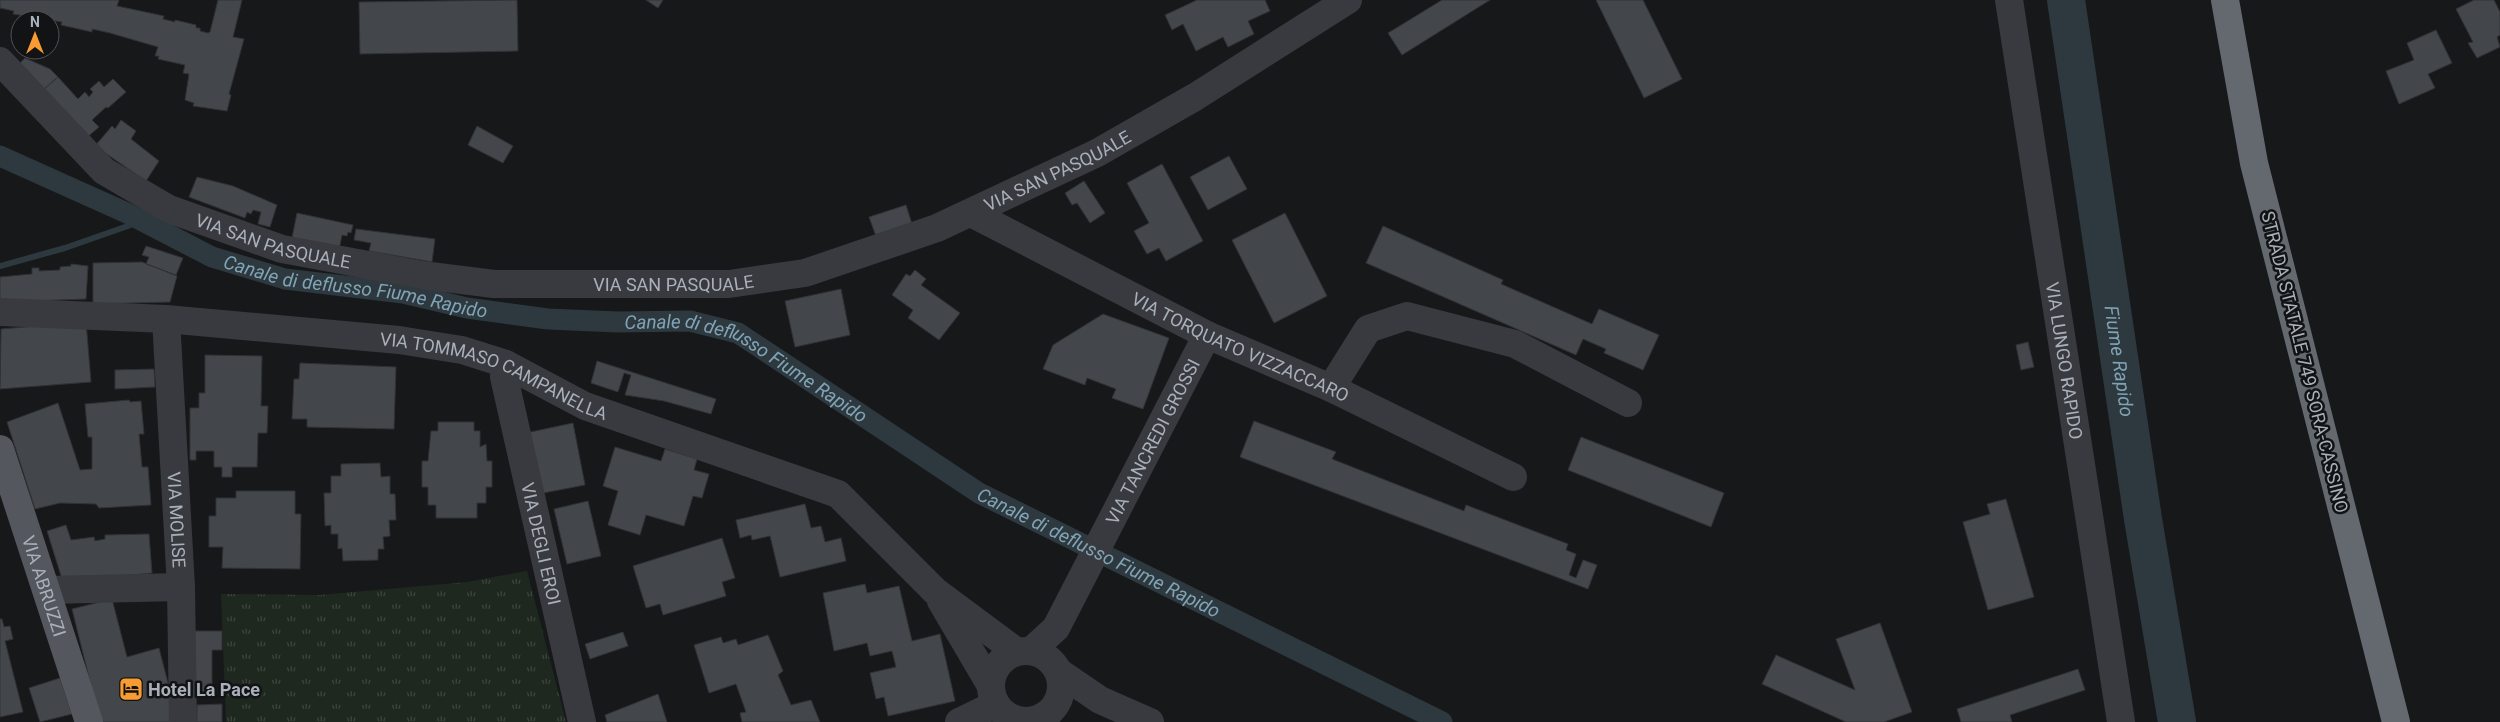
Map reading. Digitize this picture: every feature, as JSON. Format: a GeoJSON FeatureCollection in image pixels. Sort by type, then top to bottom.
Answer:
{"type":"FeatureCollection","features":[{"type":"Feature","properties":{"kind":"highway","name":"STRADA STATALE 749 SORA-CASSINO"},"geometry":{"type":"LineString","coordinates":[[2225,0],[2254,163],[2396,722]]}},
{"type":"Feature","properties":{"kind":"main road","name":"VIA ABRUZZI"},"geometry":{"type":"LineString","coordinates":[[0,449],[88,722]]}},
{"type":"Feature","properties":{"kind":"street","name":"VIA SAN PASQUALE"},"geometry":{"type":"LineString","coordinates":[[0,61],[104,170],[168,208],[282,249],[422,275],[494,284],[730,284],[804,273],[937,228],[971,213],[1097,153],[1194,97],[1348,0]]}},
{"type":"Feature","properties":{"kind":"street","name":"VIA LUNGO RAPIDO"},"geometry":{"type":"LineString","coordinates":[[2009,0],[2122,722]]}},
{"type":"Feature","properties":{"kind":"street","name":"VIA TORQUATO VIZZACCARO"},"geometry":{"type":"LineString","coordinates":[[971,213],[1207,335],[1331,388],[1513,477]]}},
{"type":"Feature","properties":{"kind":"street","name":"VIA TOMMASO CAMPANELLA"},"geometry":{"type":"LineString","coordinates":[[0,312],[166,319],[400,340],[462,350],[506,364],[585,406],[838,494],[935,591],[1100,700]]}},
{"type":"Feature","properties":{"kind":"street"},"geometry":{"type":"LineString","coordinates":[[1331,388],[1368,329],[1407,316],[1515,344],[1628,403]]}},
{"type":"Feature","properties":{"kind":"street","name":"VIA MOLISE"},"geometry":{"type":"LineString","coordinates":[[166,319],[181,587],[183,722]]}},
{"type":"Feature","properties":{"kind":"street","name":"VIA TANCREDI GROSSI"},"geometry":{"type":"LineString","coordinates":[[1040,659],[1207,335]]}},
{"type":"Feature","properties":{"kind":"street","name":"VIA DEGLI EROI"},"geometry":{"type":"LineString","coordinates":[[506,364],[504,377],[582,722]]}},
{"type":"Feature","properties":{"kind":"street"},"geometry":{"type":"LineString","coordinates":[[47,590],[181,587]]}},
{"type":"Feature","properties":{"kind":"street","name":"VIA TOMMASO CAMPANELLA"},"geometry":{"type":"LineString","coordinates":[[935,591],[1007,712]]}},
{"type":"Feature","properties":{"kind":"street"},"geometry":{"type":"LineString","coordinates":[[1007,712],[992,675],[998,664],[1006,656],[1040,659],[1061,681],[1053,710]]}},
{"type":"Feature","properties":{"kind":"street"},"geometry":{"type":"LineString","coordinates":[[959,722],[1007,712],[1038,718],[1053,710],[1100,700],[1150,722]]}},
{"type":"Feature","properties":{"kind":"green space"},"geometry":{"type":"Polygon","coordinates":[[[527,571],[566,722],[226,722],[221,594],[320,595],[467,582],[527,571]]]}},
{"type":"Feature","properties":{"kind":"building"},"geometry":{"type":"Polygon","coordinates":[[[0,0],[119,0],[117,6],[164,16],[163,19],[175,22],[175,20],[196,25],[196,28],[200,28],[200,31],[208,33],[210,32],[218,0],[242,0],[233,37],[244,39],[229,94],[231,95],[227,111],[193,106],[194,103],[185,100],[189,74],[183,73],[185,65],[158,59],[159,56],[155,56],[158,47],[110,33],[92,29],[92,32],[61,25],[60,10],[10,10],[0,8],[0,0]]]}},
{"type":"Feature","properties":{"kind":"building"},"geometry":{"type":"Polygon","coordinates":[[[517,0],[518,51],[360,54],[359,2],[517,0]]]}},
{"type":"Feature","properties":{"kind":"building"},"geometry":{"type":"Polygon","coordinates":[[[646,0],[663,0],[658,8],[646,0]]]}},
{"type":"Feature","properties":{"kind":"building"},"geometry":{"type":"Polygon","coordinates":[[[1197,0],[1265,0],[1270,11],[1248,21],[1254,34],[1228,47],[1223,37],[1196,51],[1183,24],[1172,30],[1165,15],[1197,0]]]}},
{"type":"Feature","properties":{"kind":"building"},"geometry":{"type":"Polygon","coordinates":[[[1442,0],[1490,0],[1402,55],[1388,33],[1442,0]]]}},
{"type":"Feature","properties":{"kind":"building"},"geometry":{"type":"Polygon","coordinates":[[[1596,0],[1643,0],[1682,79],[1644,98],[1596,0]]]}},
{"type":"Feature","properties":{"kind":"building"},"geometry":{"type":"Polygon","coordinates":[[[2474,0],[2494,0],[2500,12],[2500,35],[2497,37],[2500,47],[2477,58],[2468,43],[2473,42],[2456,9],[2474,0]]]}},
{"type":"Feature","properties":{"kind":"building"},"geometry":{"type":"Polygon","coordinates":[[[2436,30],[2452,63],[2428,74],[2435,88],[2399,104],[2386,71],[2414,60],[2407,43],[2436,30]]]}},
{"type":"Feature","properties":{"kind":"building"},"geometry":{"type":"Polygon","coordinates":[[[23,60],[30,60],[50,69],[58,77],[42,91],[19,64],[23,60]]]}},
{"type":"Feature","properties":{"kind":"building"},"geometry":{"type":"Polygon","coordinates":[[[58,77],[78,99],[85,92],[89,97],[93,92],[90,89],[99,81],[104,87],[113,79],[126,92],[92,120],[99,127],[85,139],[42,91],[58,77]]]}},
{"type":"Feature","properties":{"kind":"building"},"geometry":{"type":"Polygon","coordinates":[[[121,120],[136,131],[131,139],[159,161],[146,181],[95,146],[112,126],[115,129],[121,120]]]}},
{"type":"Feature","properties":{"kind":"building"},"geometry":{"type":"Polygon","coordinates":[[[477,126],[513,146],[503,163],[468,145],[477,126]]]}},
{"type":"Feature","properties":{"kind":"building"},"geometry":{"type":"Polygon","coordinates":[[[1229,156],[1247,189],[1208,210],[1190,177],[1229,156]]]}},
{"type":"Feature","properties":{"kind":"building"},"geometry":{"type":"Polygon","coordinates":[[[1162,164],[1203,241],[1166,261],[1159,248],[1147,254],[1134,231],[1149,223],[1127,183],[1162,164]]]}},
{"type":"Feature","properties":{"kind":"building"},"geometry":{"type":"Polygon","coordinates":[[[197,177],[233,186],[277,205],[270,227],[258,224],[261,212],[253,210],[251,214],[247,212],[245,218],[189,197],[197,177]]]}},
{"type":"Feature","properties":{"kind":"building"},"geometry":{"type":"Polygon","coordinates":[[[1084,181],[1105,213],[1090,223],[1077,203],[1072,205],[1065,193],[1084,181]]]}},
{"type":"Feature","properties":{"kind":"building"},"geometry":{"type":"Polygon","coordinates":[[[906,205],[913,227],[877,239],[869,217],[906,205]]]}},
{"type":"Feature","properties":{"kind":"building"},"geometry":{"type":"Polygon","coordinates":[[[297,213],[353,225],[351,233],[348,232],[347,236],[342,235],[339,250],[292,238],[297,213]]]}},
{"type":"Feature","properties":{"kind":"building"},"geometry":{"type":"Polygon","coordinates":[[[1285,213],[1327,296],[1274,323],[1232,240],[1285,213]]]}},
{"type":"Feature","properties":{"kind":"building"},"geometry":{"type":"Polygon","coordinates":[[[1383,226],[1503,280],[1501,284],[1592,324],[1599,309],[1659,335],[1643,370],[1604,353],[1606,349],[1583,339],[1576,355],[1366,263],[1383,226]]]}},
{"type":"Feature","properties":{"kind":"building"},"geometry":{"type":"Polygon","coordinates":[[[356,229],[435,239],[432,262],[369,251],[371,243],[354,240],[356,229]]]}},
{"type":"Feature","properties":{"kind":"building"},"geometry":{"type":"Polygon","coordinates":[[[146,246],[183,258],[176,275],[146,264],[149,257],[142,255],[146,246]]]}},
{"type":"Feature","properties":{"kind":"building"},"geometry":{"type":"Polygon","coordinates":[[[142,262],[177,276],[170,302],[93,304],[93,263],[142,262]]]}},
{"type":"Feature","properties":{"kind":"building"},"geometry":{"type":"Polygon","coordinates":[[[71,264],[88,266],[86,299],[0,302],[0,277],[32,274],[32,268],[39,268],[39,271],[60,270],[60,267],[71,266],[71,264]]]}},
{"type":"Feature","properties":{"kind":"building"},"geometry":{"type":"Polygon","coordinates":[[[915,270],[926,279],[921,285],[960,313],[939,340],[908,318],[913,310],[892,295],[906,274],[910,276],[915,270]]]}},
{"type":"Feature","properties":{"kind":"building"},"geometry":{"type":"Polygon","coordinates":[[[841,289],[850,335],[795,347],[785,301],[841,289]]]}},
{"type":"Feature","properties":{"kind":"building"},"geometry":{"type":"Polygon","coordinates":[[[1103,314],[1169,338],[1143,409],[1112,398],[1116,389],[1087,378],[1085,385],[1043,369],[1053,345],[1103,314]]]}},
{"type":"Feature","properties":{"kind":"building"},"geometry":{"type":"Polygon","coordinates":[[[86,322],[91,382],[0,389],[1,329],[86,322]]]}},
{"type":"Feature","properties":{"kind":"building"},"geometry":{"type":"Polygon","coordinates":[[[2028,342],[2034,367],[2021,370],[2016,345],[2028,342]]]}},
{"type":"Feature","properties":{"kind":"building"},"geometry":{"type":"Polygon","coordinates":[[[205,355],[262,356],[261,406],[268,406],[267,433],[258,433],[257,467],[232,467],[232,477],[222,477],[222,467],[214,467],[214,451],[196,451],[196,460],[190,460],[190,408],[199,408],[199,393],[205,393],[205,355]]]}},
{"type":"Feature","properties":{"kind":"building"},"geometry":{"type":"Polygon","coordinates":[[[597,361],[716,399],[711,414],[664,401],[625,395],[631,375],[624,373],[618,392],[591,383],[597,361]]]}},
{"type":"Feature","properties":{"kind":"building"},"geometry":{"type":"Polygon","coordinates":[[[300,363],[396,367],[394,429],[307,427],[307,419],[292,419],[294,379],[299,379],[300,363]]]}},
{"type":"Feature","properties":{"kind":"building"},"geometry":{"type":"Polygon","coordinates":[[[154,369],[155,387],[115,389],[115,370],[154,369]]]}},
{"type":"Feature","properties":{"kind":"building"},"geometry":{"type":"Polygon","coordinates":[[[129,400],[130,402],[141,401],[144,434],[139,434],[142,467],[148,467],[151,505],[99,508],[96,504],[60,503],[35,509],[7,422],[58,403],[80,470],[92,469],[92,437],[88,437],[85,404],[129,400]]]}},
{"type":"Feature","properties":{"kind":"building"},"geometry":{"type":"Polygon","coordinates":[[[1254,421],[1336,452],[1332,459],[1464,511],[1466,505],[1568,544],[1566,550],[1576,554],[1569,575],[1576,578],[1583,560],[1597,565],[1588,589],[1240,457],[1254,421]]]}},
{"type":"Feature","properties":{"kind":"building"},"geometry":{"type":"Polygon","coordinates":[[[438,422],[474,422],[474,431],[480,431],[480,447],[486,444],[487,461],[492,461],[492,487],[486,487],[486,503],[477,503],[477,518],[436,518],[436,505],[428,505],[428,487],[422,487],[422,461],[428,461],[431,431],[438,431],[438,422]]]}},
{"type":"Feature","properties":{"kind":"building"},"geometry":{"type":"Polygon","coordinates":[[[573,423],[585,485],[538,494],[526,433],[573,423]]]}},
{"type":"Feature","properties":{"kind":"building"},"geometry":{"type":"Polygon","coordinates":[[[1581,437],[1724,493],[1711,527],[1568,470],[1581,437]]]}},
{"type":"Feature","properties":{"kind":"building"},"geometry":{"type":"Polygon","coordinates":[[[615,447],[661,461],[665,449],[697,459],[694,470],[709,474],[702,498],[693,496],[684,526],[646,515],[640,535],[608,525],[618,491],[603,486],[615,447]]]}},
{"type":"Feature","properties":{"kind":"building"},"geometry":{"type":"Polygon","coordinates":[[[380,463],[381,477],[390,476],[390,494],[395,494],[396,520],[389,520],[390,536],[383,537],[384,549],[378,549],[378,560],[343,561],[342,548],[338,549],[338,534],[331,534],[331,525],[325,526],[324,493],[331,493],[331,476],[341,476],[341,464],[380,463]]]}},
{"type":"Feature","properties":{"kind":"building"},"geometry":{"type":"Polygon","coordinates":[[[236,491],[295,491],[295,514],[301,514],[300,569],[222,568],[223,547],[209,547],[209,516],[216,516],[216,498],[236,498],[236,491]]]}},
{"type":"Feature","properties":{"kind":"building"},"geometry":{"type":"Polygon","coordinates":[[[2006,499],[2034,597],[1988,610],[1963,522],[1990,514],[1987,504],[2006,499]]]}},
{"type":"Feature","properties":{"kind":"building"},"geometry":{"type":"Polygon","coordinates":[[[588,501],[601,556],[567,564],[554,509],[588,501]]]}},
{"type":"Feature","properties":{"kind":"building"},"geometry":{"type":"Polygon","coordinates":[[[805,504],[811,528],[821,526],[825,542],[841,538],[846,561],[780,577],[770,536],[752,540],[751,535],[740,538],[736,520],[805,504]]]}},
{"type":"Feature","properties":{"kind":"building"},"geometry":{"type":"Polygon","coordinates":[[[66,525],[71,540],[94,537],[95,541],[105,539],[105,535],[149,534],[152,573],[63,582],[47,531],[66,525]]]}},
{"type":"Feature","properties":{"kind":"building"},"geometry":{"type":"Polygon","coordinates":[[[722,538],[735,578],[722,582],[726,596],[663,615],[660,604],[646,608],[633,566],[722,538]]]}},
{"type":"Feature","properties":{"kind":"building"},"geometry":{"type":"Polygon","coordinates":[[[865,584],[867,593],[899,586],[912,641],[940,634],[955,701],[888,716],[884,697],[876,699],[870,673],[896,667],[892,651],[870,656],[867,643],[834,651],[823,593],[865,584]]]}},
{"type":"Feature","properties":{"kind":"building","name":"Hotel La Pace"},"geometry":{"type":"Polygon","coordinates":[[[112,599],[127,657],[159,648],[178,722],[100,722],[72,609],[112,599]]]}},
{"type":"Feature","properties":{"kind":"building"},"geometry":{"type":"Polygon","coordinates":[[[0,619],[2,619],[4,627],[10,626],[13,639],[5,641],[23,712],[0,717],[0,619]]]}},
{"type":"Feature","properties":{"kind":"building"},"geometry":{"type":"Polygon","coordinates":[[[1880,623],[1912,712],[1884,722],[1846,722],[1762,684],[1776,655],[1855,690],[1836,639],[1880,623]]]}},
{"type":"Feature","properties":{"kind":"building"},"geometry":{"type":"Polygon","coordinates":[[[187,631],[222,631],[222,650],[212,650],[212,696],[188,696],[187,631]]]}},
{"type":"Feature","properties":{"kind":"building"},"geometry":{"type":"Polygon","coordinates":[[[623,632],[628,646],[590,659],[585,644],[623,632]]]}},
{"type":"Feature","properties":{"kind":"building"},"geometry":{"type":"Polygon","coordinates":[[[768,635],[783,671],[778,675],[791,705],[811,700],[820,722],[742,722],[740,713],[746,712],[736,684],[709,693],[694,645],[721,637],[723,643],[736,639],[738,645],[768,635]]]}},
{"type":"Feature","properties":{"kind":"building"},"geometry":{"type":"Polygon","coordinates":[[[2078,669],[2085,690],[2010,715],[2012,722],[1961,722],[1957,709],[2078,669]]]}},
{"type":"Feature","properties":{"kind":"building"},"geometry":{"type":"Polygon","coordinates":[[[60,678],[72,714],[40,722],[29,688],[60,678]]]}},
{"type":"Feature","properties":{"kind":"building"},"geometry":{"type":"Polygon","coordinates":[[[658,694],[667,722],[607,722],[605,715],[658,694]]]}},
{"type":"Feature","properties":{"kind":"building"},"geometry":{"type":"Polygon","coordinates":[[[222,704],[222,722],[197,722],[197,705],[222,704]]]}},
{"type":"Feature","properties":{"kind":"waterway","name":"Fiume Rapido"},"geometry":{"type":"LineString","coordinates":[[2066,0],[2143,519],[2177,722]]}},
{"type":"Feature","properties":{"kind":"waterway","name":"Canale di deflusso Fiume Rapido"},"geometry":{"type":"LineString","coordinates":[[0,156],[129,214],[212,257],[285,279],[403,293],[467,308],[548,319],[618,322],[690,321],[738,333],[979,493],[1442,722]]}},
{"type":"Feature","properties":{"kind":"waterway"},"geometry":{"type":"LineString","coordinates":[[0,266],[65,248],[142,221]]}},
{"type":"Feature","properties":{"kind":"place","name":"Hotel La Pace"},"geometry":{"type":"Point","coordinates":[131,689]}}]}
